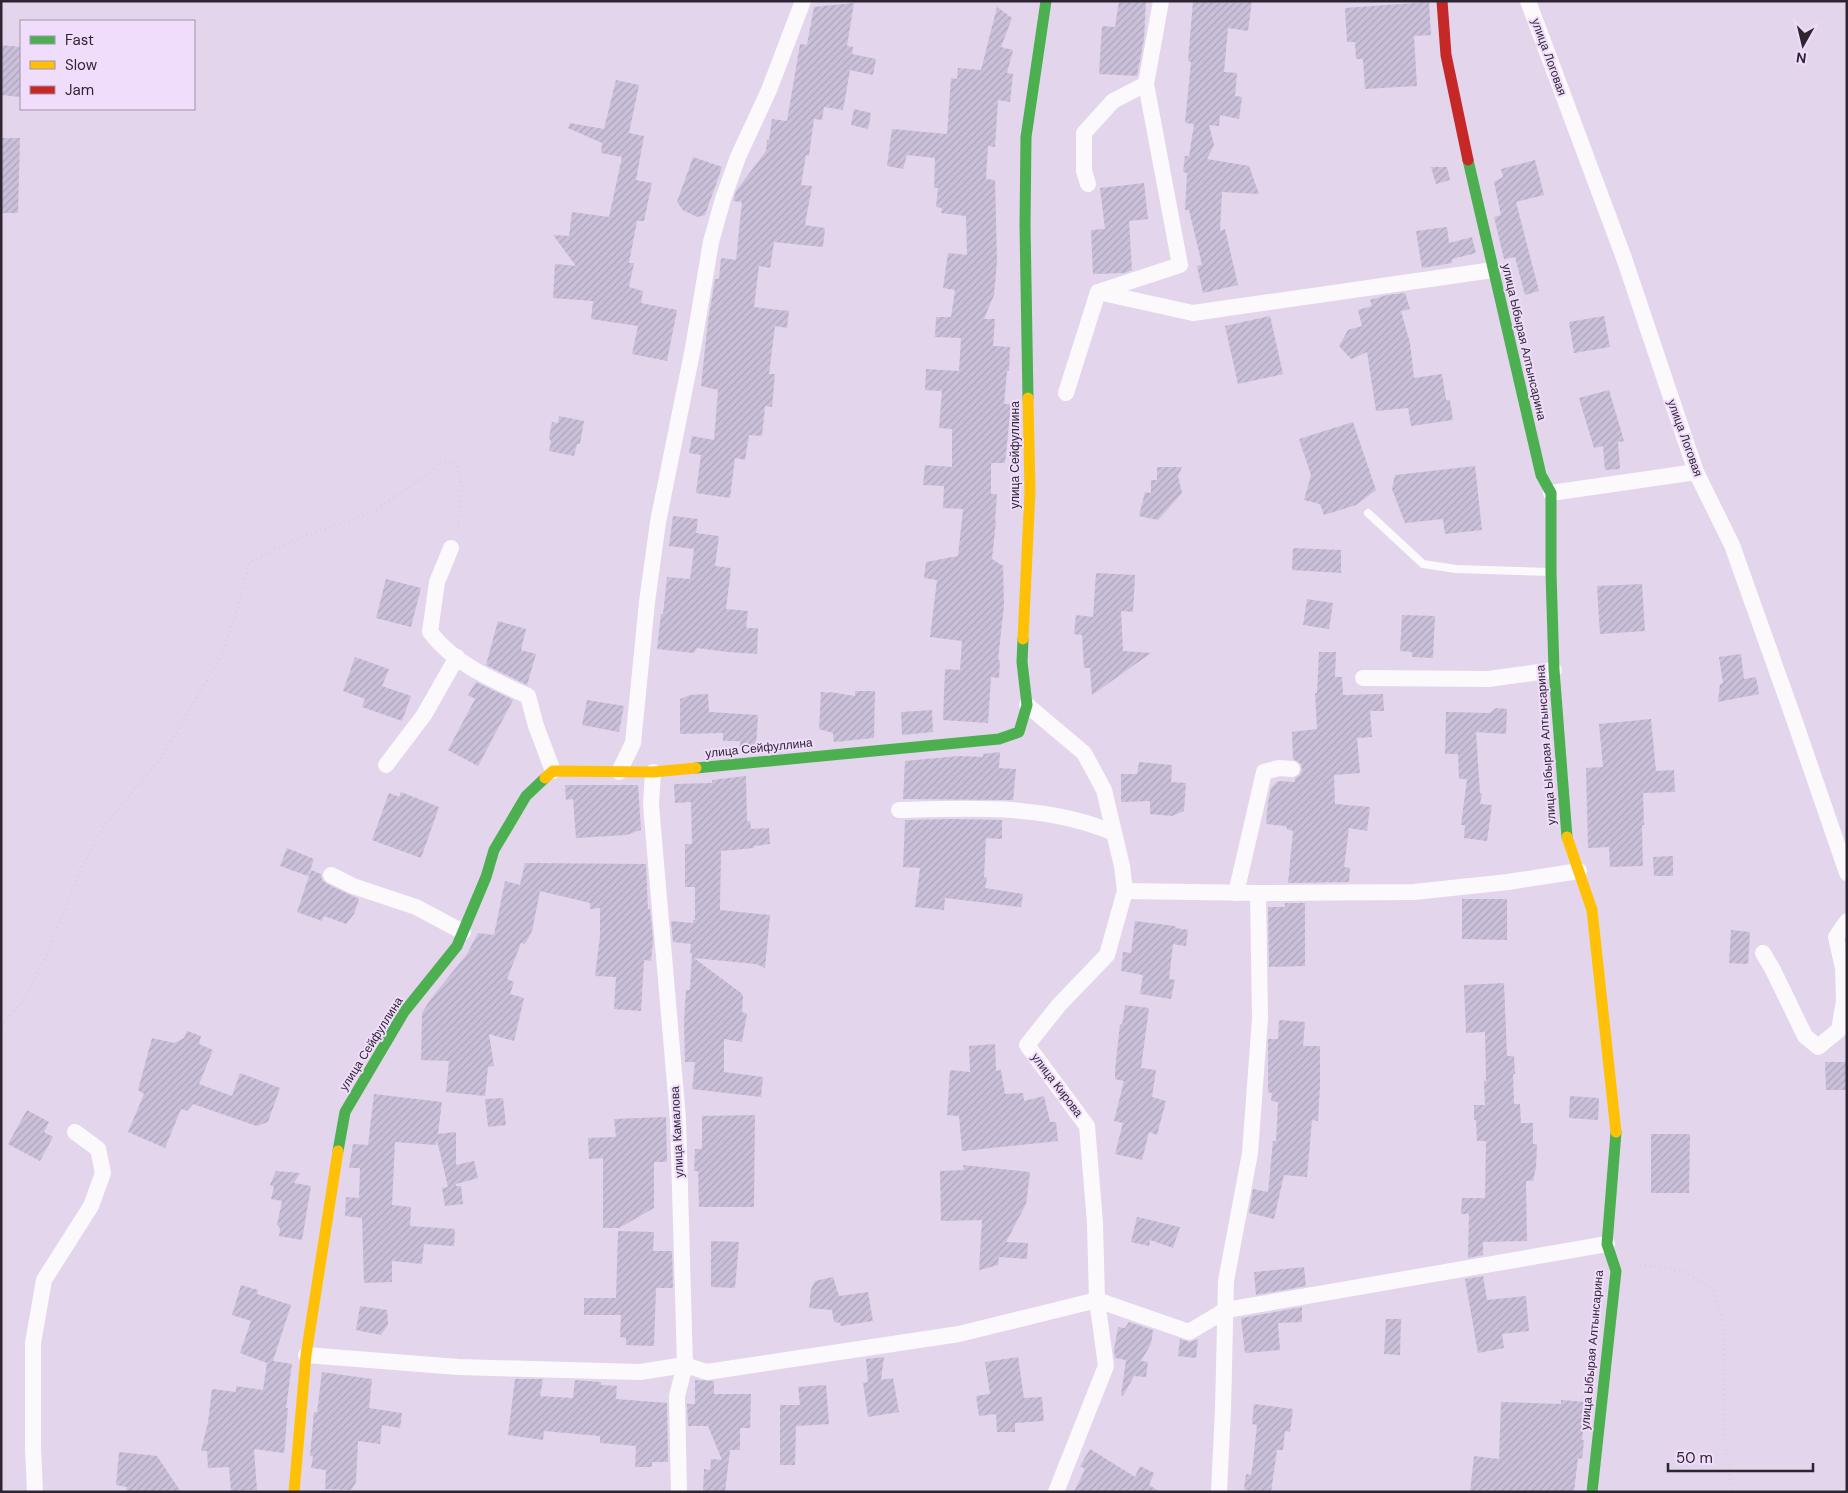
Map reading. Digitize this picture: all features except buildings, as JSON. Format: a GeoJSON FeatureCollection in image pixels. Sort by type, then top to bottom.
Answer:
{"type":"FeatureCollection","features":[{"type":"Feature","properties":{"kind":"street"},"geometry":{"type":"LineString","coordinates":[[619,772],[633,743],[647,602],[658,522],[693,348],[711,242],[738,157],[769,90],[803,1]]}},
{"type":"Feature","properties":{"kind":"street","name":"улица Сейфуллина"},"geometry":{"type":"LineString","coordinates":[[294,1492],[306,1355],[345,1112],[404,1012],[457,946],[486,878],[494,850],[526,796],[553,771],[653,772],[999,739],[1019,732],[1027,705],[1022,662],[1030,491],[1025,225],[1026,137],[1046,1]]}},
{"type":"Feature","properties":{"kind":"street"},"geometry":{"type":"LineString","coordinates":[[1098,292],[1180,266],[1146,84],[1161,1]]}},
{"type":"Feature","properties":{"kind":"street","name":"улица Ыбырая Алтынсарина"},"geometry":{"type":"LineString","coordinates":[[1442,1],[1446,55],[1493,270],[1541,475],[1551,493],[1554,670],[1567,838],[1592,910],[1616,1132],[1607,1244],[1616,1271],[1592,1492]]}},
{"type":"Feature","properties":{"kind":"street","name":"улица Логовая"},"geometry":{"type":"LineString","coordinates":[[1528,1],[1624,258],[1696,472],[1732,545],[1847,873]]}},
{"type":"Feature","properties":{"kind":"street"},"geometry":{"type":"LineString","coordinates":[[1088,184],[1084,171],[1084,133],[1113,101],[1146,84]]}},
{"type":"Feature","properties":{"kind":"street"},"geometry":{"type":"LineString","coordinates":[[1098,292],[1193,313],[1493,270]]}},
{"type":"Feature","properties":{"kind":"street"},"geometry":{"type":"LineString","coordinates":[[1066,393],[1098,292]]}},
{"type":"Feature","properties":{"kind":"street"},"geometry":{"type":"LineString","coordinates":[[1551,493],[1696,472]]}},
{"type":"Feature","properties":{"kind":"street"},"geometry":{"type":"LineString","coordinates":[[451,548],[437,582],[430,632],[439,644],[477,672],[528,696],[536,726],[553,771]]}},
{"type":"Feature","properties":{"kind":"street"},"geometry":{"type":"LineString","coordinates":[[386,765],[424,715],[457,657]]}},
{"type":"Feature","properties":{"kind":"street"},"geometry":{"type":"LineString","coordinates":[[1363,678],[1488,679],[1554,670]]}},
{"type":"Feature","properties":{"kind":"street","name":"улица Кирова"},"geometry":{"type":"LineString","coordinates":[[1027,705],[1084,753],[1104,790],[1122,866],[1124,891],[1107,955],[1059,1005],[1027,1044],[1087,1126],[1095,1223],[1097,1300],[1106,1366],[1056,1492]]}},
{"type":"Feature","properties":{"kind":"street"},"geometry":{"type":"LineString","coordinates":[[1236,892],[1264,772],[1279,768],[1292,769]]}},
{"type":"Feature","properties":{"kind":"street","name":"улица Камалова"},"geometry":{"type":"LineString","coordinates":[[653,772],[651,805],[678,1119],[685,1365],[677,1396],[679,1492]]}},
{"type":"Feature","properties":{"kind":"street"},"geometry":{"type":"LineString","coordinates":[[899,810],[986,808],[1056,816],[1092,824],[1114,833]]}},
{"type":"Feature","properties":{"kind":"street"},"geometry":{"type":"LineString","coordinates":[[1124,891],[1258,893],[1414,892],[1508,882],[1579,871]]}},
{"type":"Feature","properties":{"kind":"street"},"geometry":{"type":"LineString","coordinates":[[332,875],[353,886],[416,908],[463,932]]}},
{"type":"Feature","properties":{"kind":"street"},"geometry":{"type":"LineString","coordinates":[[1219,1492],[1226,1282],[1250,1154],[1260,1018],[1258,893]]}},
{"type":"Feature","properties":{"kind":"street"},"geometry":{"type":"LineString","coordinates":[[1763,953],[1805,1036],[1818,1047],[1839,1030],[1844,1002],[1843,968],[1836,937],[1847,921]]}},
{"type":"Feature","properties":{"kind":"street"},"geometry":{"type":"LineString","coordinates":[[35,1492],[32,1342],[44,1280],[91,1206],[103,1173],[98,1148],[75,1132]]}},
{"type":"Feature","properties":{"kind":"street"},"geometry":{"type":"LineString","coordinates":[[306,1355],[458,1367],[640,1372],[685,1365],[707,1372],[959,1334],[1097,1300],[1188,1332],[1226,1310],[1607,1244]]}},
{"type":"Feature","properties":{"kind":"lane"},"geometry":{"type":"LineString","coordinates":[[1368,513],[1423,564],[1456,569],[1551,572]]}},
{"type":"Feature","properties":{"kind":"path"},"geometry":{"type":"LineString","coordinates":[[1,1027],[24,999],[50,947],[81,869],[104,826],[163,755],[224,651],[249,563],[294,540],[374,510],[430,472],[440,461],[456,463],[462,487],[458,526],[451,548]]}},
{"type":"Feature","properties":{"kind":"path"},"geometry":{"type":"LineString","coordinates":[[1616,1271],[1634,1264],[1683,1271],[1712,1288],[1723,1322],[1725,1442],[1732,1492]]}},
{"type":"Feature","properties":{"kind":"traffic: fast"},"geometry":{"type":"LineString","coordinates":[[1028,398],[1025,225],[1026,137],[1046,1]]}},
{"type":"Feature","properties":{"kind":"traffic: fast"},"geometry":{"type":"LineString","coordinates":[[1468,160],[1541,475],[1551,493],[1554,670],[1567,837]]}},
{"type":"Feature","properties":{"kind":"traffic: fast"},"geometry":{"type":"LineString","coordinates":[[696,768],[999,739],[1019,732],[1027,705],[1022,662],[1023,639]]}},
{"type":"Feature","properties":{"kind":"traffic: fast"},"geometry":{"type":"LineString","coordinates":[[338,1151],[345,1112],[404,1012],[457,946],[486,877],[494,850],[526,796],[545,778]]}},
{"type":"Feature","properties":{"kind":"traffic: fast"},"geometry":{"type":"LineString","coordinates":[[1592,1492],[1616,1271],[1607,1244],[1616,1132]]}},
{"type":"Feature","properties":{"kind":"traffic: slow"},"geometry":{"type":"LineString","coordinates":[[1023,639],[1030,491],[1028,398]]}},
{"type":"Feature","properties":{"kind":"traffic: slow"},"geometry":{"type":"LineString","coordinates":[[545,778],[553,771],[653,772],[696,768]]}},
{"type":"Feature","properties":{"kind":"traffic: slow"},"geometry":{"type":"LineString","coordinates":[[1567,837],[1592,910],[1616,1132]]}},
{"type":"Feature","properties":{"kind":"traffic: slow"},"geometry":{"type":"LineString","coordinates":[[294,1492],[306,1355],[338,1151]]}},
{"type":"Feature","properties":{"kind":"traffic: jam"},"geometry":{"type":"LineString","coordinates":[[1442,1],[1446,55],[1468,160]]}}]}
